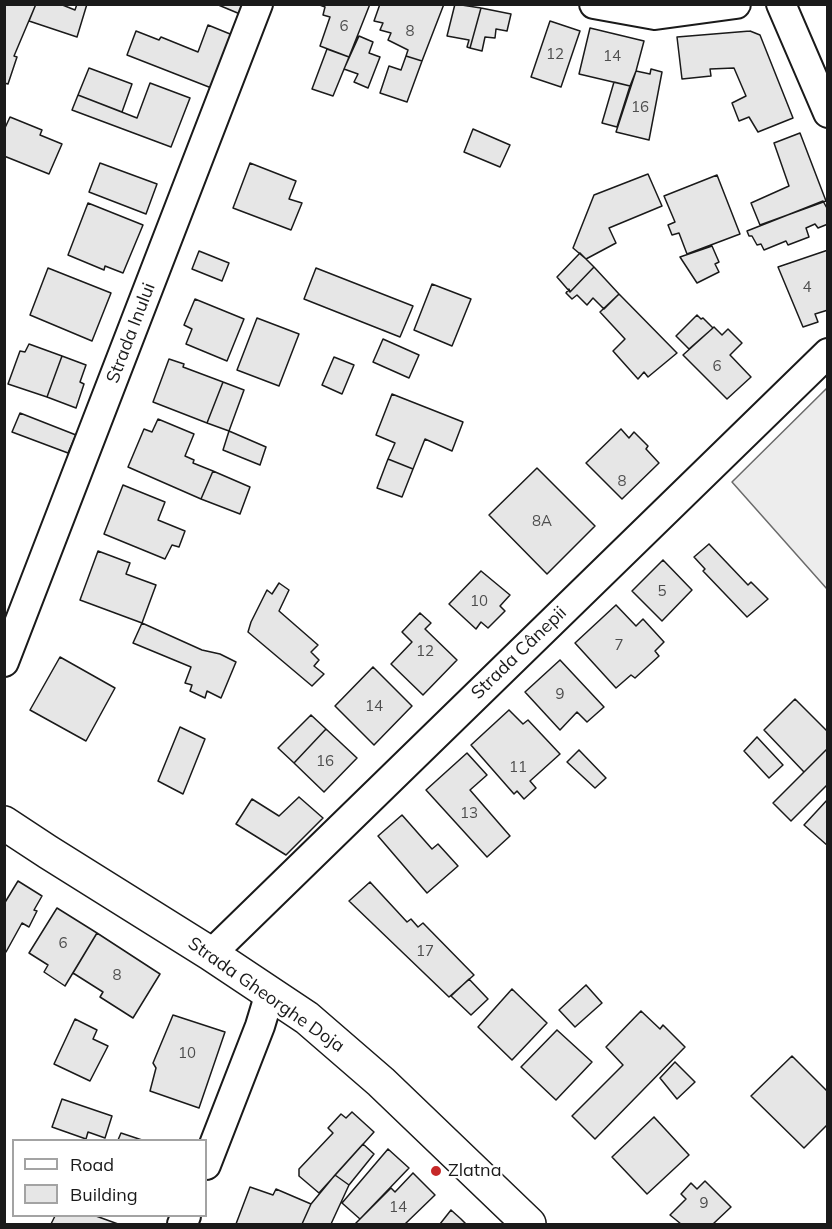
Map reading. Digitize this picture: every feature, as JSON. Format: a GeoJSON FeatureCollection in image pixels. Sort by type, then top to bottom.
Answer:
{"type":"FeatureCollection","features":[{"type":"Feature","properties":{"kind":"main road","name":"Strada Gheorghe Doja"},"geometry":{"type":"LineString","coordinates":[[4,822],[270,993],[341,1046],[529,1224]]}},
{"type":"Feature","properties":{"kind":"street","name":"Strada Inului"},"geometry":{"type":"LineString","coordinates":[[4,662],[258,4]]}},
{"type":"Feature","properties":{"kind":"street"},"geometry":{"type":"LineString","coordinates":[[594,4],[655,15],[736,4]]}},
{"type":"Feature","properties":{"kind":"street"},"geometry":{"type":"LineString","coordinates":[[781,4],[828,113]]}},
{"type":"Feature","properties":{"kind":"street","name":"Strada Cânepii"},"geometry":{"type":"LineString","coordinates":[[211,954],[828,353]]}},
{"type":"Feature","properties":{"kind":"street"},"geometry":{"type":"LineString","coordinates":[[207,1162],[260,1026],[270,993]]}},
{"type":"Feature","properties":{"kind":"shaded area"},"geometry":{"type":"Polygon","coordinates":[[[827,388],[827,589],[732,482],[827,388]]]}},
{"type":"Feature","properties":{"kind":"building"},"geometry":{"type":"Polygon","coordinates":[[[4,4],[36,4],[14,56],[17,57],[8,84],[4,83],[4,4]]]}},
{"type":"Feature","properties":{"kind":"building"},"geometry":{"type":"Polygon","coordinates":[[[36,4],[60,4],[75,10],[77,4],[87,4],[77,37],[29,21],[36,4]]]}},
{"type":"Feature","properties":{"kind":"building"},"geometry":{"type":"Polygon","coordinates":[[[216,4],[244,4],[240,14],[216,4]]]}},
{"type":"Feature","properties":{"kind":"building"},"geometry":{"type":"Polygon","coordinates":[[[317,4],[370,4],[349,57],[320,46],[330,17],[323,15],[325,7],[317,4]]]}},
{"type":"Feature","properties":{"kind":"building"},"geometry":{"type":"Polygon","coordinates":[[[380,4],[444,4],[422,61],[406,56],[408,50],[388,40],[391,33],[380,30],[383,23],[374,21],[380,4]]]}},
{"type":"Feature","properties":{"kind":"building"},"geometry":{"type":"Polygon","coordinates":[[[455,4],[481,8],[470,48],[467,47],[469,40],[447,36],[455,4]]]}},
{"type":"Feature","properties":{"kind":"building"},"geometry":{"type":"Polygon","coordinates":[[[481,8],[511,14],[507,31],[496,29],[495,38],[485,37],[482,51],[470,48],[481,8]]]}},
{"type":"Feature","properties":{"kind":"building"},"geometry":{"type":"Polygon","coordinates":[[[550,21],[580,31],[561,87],[531,77],[550,21]]]}},
{"type":"Feature","properties":{"kind":"building"},"geometry":{"type":"Polygon","coordinates":[[[208,25],[235,36],[214,89],[127,55],[136,31],[159,40],[161,37],[198,52],[208,25]]]}},
{"type":"Feature","properties":{"kind":"building"},"geometry":{"type":"Polygon","coordinates":[[[590,28],[644,41],[630,86],[579,74],[590,28]]]}},
{"type":"Feature","properties":{"kind":"building"},"geometry":{"type":"Polygon","coordinates":[[[750,31],[760,35],[793,118],[758,132],[749,117],[739,121],[732,103],[746,96],[734,68],[710,69],[711,76],[682,79],[677,37],[750,31]]]}},
{"type":"Feature","properties":{"kind":"building"},"geometry":{"type":"Polygon","coordinates":[[[359,36],[373,42],[369,53],[380,57],[368,88],[354,82],[358,74],[344,69],[359,36]]]}},
{"type":"Feature","properties":{"kind":"building"},"geometry":{"type":"Polygon","coordinates":[[[327,49],[349,57],[333,96],[312,89],[327,49]]]}},
{"type":"Feature","properties":{"kind":"building"},"geometry":{"type":"Polygon","coordinates":[[[406,56],[422,61],[407,102],[380,93],[389,66],[401,70],[406,56]]]}},
{"type":"Feature","properties":{"kind":"building"},"geometry":{"type":"Polygon","coordinates":[[[89,68],[132,84],[122,112],[78,95],[89,68]]]}},
{"type":"Feature","properties":{"kind":"building"},"geometry":{"type":"Polygon","coordinates":[[[651,69],[662,72],[649,140],[616,132],[636,71],[650,74],[651,69]]]}},
{"type":"Feature","properties":{"kind":"building"},"geometry":{"type":"Polygon","coordinates":[[[614,82],[630,86],[617,127],[602,123],[614,82]]]}},
{"type":"Feature","properties":{"kind":"building"},"geometry":{"type":"Polygon","coordinates":[[[150,83],[190,98],[171,147],[72,110],[78,95],[137,118],[150,83]]]}},
{"type":"Feature","properties":{"kind":"building"},"geometry":{"type":"Polygon","coordinates":[[[10,117],[42,130],[40,135],[62,144],[49,174],[4,156],[4,130],[10,117]]]}},
{"type":"Feature","properties":{"kind":"building"},"geometry":{"type":"Polygon","coordinates":[[[473,129],[510,145],[500,167],[464,152],[473,129]]]}},
{"type":"Feature","properties":{"kind":"building"},"geometry":{"type":"Polygon","coordinates":[[[800,133],[826,201],[760,225],[751,203],[789,186],[774,143],[800,133]]]}},
{"type":"Feature","properties":{"kind":"building"},"geometry":{"type":"Polygon","coordinates":[[[100,163],[157,184],[146,214],[89,192],[100,163]]]}},
{"type":"Feature","properties":{"kind":"building"},"geometry":{"type":"Polygon","coordinates":[[[250,163],[296,181],[289,199],[302,203],[291,230],[233,208],[250,163]]]}},
{"type":"Feature","properties":{"kind":"building"},"geometry":{"type":"Polygon","coordinates":[[[648,174],[662,206],[609,228],[616,243],[586,259],[573,248],[594,195],[648,174]]]}},
{"type":"Feature","properties":{"kind":"building"},"geometry":{"type":"Polygon","coordinates":[[[717,175],[740,234],[687,254],[679,233],[672,235],[668,225],[675,222],[664,196],[717,175]]]}},
{"type":"Feature","properties":{"kind":"building"},"geometry":{"type":"Polygon","coordinates":[[[823,201],[828,210],[828,224],[818,228],[815,224],[806,228],[809,237],[788,245],[786,241],[764,250],[761,244],[757,245],[752,236],[749,236],[747,231],[823,201]]]}},
{"type":"Feature","properties":{"kind":"building"},"geometry":{"type":"Polygon","coordinates":[[[88,203],[143,225],[123,273],[105,266],[104,270],[68,255],[88,203]]]}},
{"type":"Feature","properties":{"kind":"building"},"geometry":{"type":"Polygon","coordinates":[[[712,246],[719,262],[715,264],[719,272],[697,283],[680,257],[712,246]]]}},
{"type":"Feature","properties":{"kind":"building"},"geometry":{"type":"Polygon","coordinates":[[[828,250],[828,310],[815,314],[818,322],[803,327],[778,267],[828,250]]]}},
{"type":"Feature","properties":{"kind":"building"},"geometry":{"type":"Polygon","coordinates":[[[199,251],[229,263],[222,281],[192,269],[199,251]]]}},
{"type":"Feature","properties":{"kind":"building"},"geometry":{"type":"Polygon","coordinates":[[[580,253],[594,267],[570,292],[557,277],[580,253]]]}},
{"type":"Feature","properties":{"kind":"building"},"geometry":{"type":"Polygon","coordinates":[[[594,267],[619,294],[604,309],[593,298],[587,305],[577,295],[572,299],[566,293],[569,289],[570,292],[594,267]]]}},
{"type":"Feature","properties":{"kind":"building"},"geometry":{"type":"Polygon","coordinates":[[[48,268],[111,293],[92,341],[30,315],[48,268]]]}},
{"type":"Feature","properties":{"kind":"building"},"geometry":{"type":"Polygon","coordinates":[[[316,268],[413,306],[400,337],[304,299],[316,268]]]}},
{"type":"Feature","properties":{"kind":"building"},"geometry":{"type":"Polygon","coordinates":[[[432,284],[471,299],[452,346],[414,330],[432,284]]]}},
{"type":"Feature","properties":{"kind":"building"},"geometry":{"type":"Polygon","coordinates":[[[619,294],[677,353],[648,377],[644,372],[638,379],[613,351],[625,339],[600,312],[619,294]]]}},
{"type":"Feature","properties":{"kind":"building"},"geometry":{"type":"Polygon","coordinates":[[[195,299],[244,319],[227,361],[186,344],[192,329],[184,325],[195,299]]]}},
{"type":"Feature","properties":{"kind":"building"},"geometry":{"type":"Polygon","coordinates":[[[697,315],[713,328],[689,349],[676,336],[697,315]]]}},
{"type":"Feature","properties":{"kind":"building"},"geometry":{"type":"Polygon","coordinates":[[[257,318],[299,334],[279,386],[237,370],[257,318]]]}},
{"type":"Feature","properties":{"kind":"building"},"geometry":{"type":"Polygon","coordinates":[[[714,327],[722,335],[728,329],[742,343],[730,355],[751,377],[727,399],[683,355],[714,327]]]}},
{"type":"Feature","properties":{"kind":"building"},"geometry":{"type":"Polygon","coordinates":[[[383,339],[419,355],[409,378],[373,362],[383,339]]]}},
{"type":"Feature","properties":{"kind":"building"},"geometry":{"type":"Polygon","coordinates":[[[29,344],[62,356],[47,397],[8,384],[20,351],[25,352],[29,344]]]}},
{"type":"Feature","properties":{"kind":"building"},"geometry":{"type":"Polygon","coordinates":[[[62,356],[86,365],[80,382],[84,384],[76,408],[47,397],[62,356]]]}},
{"type":"Feature","properties":{"kind":"building"},"geometry":{"type":"Polygon","coordinates":[[[334,357],[354,365],[342,394],[322,385],[334,357]]]}},
{"type":"Feature","properties":{"kind":"building"},"geometry":{"type":"Polygon","coordinates":[[[169,359],[184,364],[183,367],[223,382],[207,423],[153,402],[169,359]]]}},
{"type":"Feature","properties":{"kind":"building"},"geometry":{"type":"Polygon","coordinates":[[[223,382],[244,390],[229,431],[207,423],[223,382]]]}},
{"type":"Feature","properties":{"kind":"building"},"geometry":{"type":"Polygon","coordinates":[[[392,394],[463,422],[452,451],[425,439],[413,469],[388,459],[395,443],[376,435],[392,394]]]}},
{"type":"Feature","properties":{"kind":"building"},"geometry":{"type":"Polygon","coordinates":[[[20,413],[76,435],[68,453],[12,432],[20,413]]]}},
{"type":"Feature","properties":{"kind":"building"},"geometry":{"type":"Polygon","coordinates":[[[158,419],[194,434],[185,456],[194,460],[193,463],[213,471],[201,499],[128,467],[144,429],[152,432],[158,419]]]}},
{"type":"Feature","properties":{"kind":"building"},"geometry":{"type":"Polygon","coordinates":[[[621,429],[629,438],[634,432],[648,446],[646,449],[659,463],[622,499],[586,463],[621,429]]]}},
{"type":"Feature","properties":{"kind":"building"},"geometry":{"type":"Polygon","coordinates":[[[229,431],[266,447],[260,465],[223,450],[229,431]]]}},
{"type":"Feature","properties":{"kind":"building"},"geometry":{"type":"Polygon","coordinates":[[[388,459],[413,469],[402,497],[377,488],[388,459]]]}},
{"type":"Feature","properties":{"kind":"building"},"geometry":{"type":"Polygon","coordinates":[[[537,468],[595,526],[547,574],[489,515],[537,468]]]}},
{"type":"Feature","properties":{"kind":"building"},"geometry":{"type":"Polygon","coordinates":[[[213,471],[250,487],[240,514],[201,499],[213,471]]]}},
{"type":"Feature","properties":{"kind":"building"},"geometry":{"type":"Polygon","coordinates":[[[123,485],[165,502],[158,520],[185,531],[179,547],[172,545],[165,559],[104,534],[123,485]]]}},
{"type":"Feature","properties":{"kind":"building"},"geometry":{"type":"Polygon","coordinates":[[[709,544],[748,585],[751,582],[768,599],[747,617],[703,571],[705,569],[694,557],[709,544]]]}},
{"type":"Feature","properties":{"kind":"building"},"geometry":{"type":"Polygon","coordinates":[[[98,551],[130,563],[126,574],[156,585],[142,623],[80,600],[98,551]]]}},
{"type":"Feature","properties":{"kind":"building"},"geometry":{"type":"Polygon","coordinates":[[[663,560],[692,590],[662,621],[632,591],[663,560]]]}},
{"type":"Feature","properties":{"kind":"building"},"geometry":{"type":"Polygon","coordinates":[[[481,571],[510,595],[500,606],[505,611],[488,628],[481,622],[476,629],[449,604],[481,571]]]}},
{"type":"Feature","properties":{"kind":"building"},"geometry":{"type":"Polygon","coordinates":[[[279,583],[289,590],[279,611],[318,645],[311,652],[319,660],[314,666],[324,674],[312,686],[248,632],[267,590],[272,594],[279,583]]]}},
{"type":"Feature","properties":{"kind":"building"},"geometry":{"type":"Polygon","coordinates":[[[616,605],[636,626],[643,619],[664,642],[655,651],[659,656],[635,678],[631,675],[616,688],[575,643],[616,605]]]}},
{"type":"Feature","properties":{"kind":"building"},"geometry":{"type":"Polygon","coordinates":[[[420,613],[431,623],[425,629],[457,660],[423,695],[391,664],[412,642],[402,632],[420,613]]]}},
{"type":"Feature","properties":{"kind":"building"},"geometry":{"type":"Polygon","coordinates":[[[142,623],[202,650],[220,654],[236,662],[221,698],[207,691],[205,698],[190,691],[192,685],[185,683],[191,667],[133,643],[142,623]]]}},
{"type":"Feature","properties":{"kind":"building"},"geometry":{"type":"Polygon","coordinates":[[[60,657],[115,688],[86,741],[30,710],[60,657]]]}},
{"type":"Feature","properties":{"kind":"building"},"geometry":{"type":"Polygon","coordinates":[[[560,660],[604,707],[587,722],[577,712],[560,730],[525,692],[560,660]]]}},
{"type":"Feature","properties":{"kind":"building"},"geometry":{"type":"Polygon","coordinates":[[[373,667],[412,706],[374,745],[335,706],[373,667]]]}},
{"type":"Feature","properties":{"kind":"building"},"geometry":{"type":"Polygon","coordinates":[[[795,699],[828,732],[828,748],[804,772],[764,730],[795,699]]]}},
{"type":"Feature","properties":{"kind":"building"},"geometry":{"type":"Polygon","coordinates":[[[509,710],[523,724],[528,720],[560,754],[530,781],[536,788],[524,799],[517,791],[514,794],[471,745],[509,710]]]}},
{"type":"Feature","properties":{"kind":"building"},"geometry":{"type":"Polygon","coordinates":[[[311,715],[326,729],[294,763],[278,748],[311,715]]]}},
{"type":"Feature","properties":{"kind":"building"},"geometry":{"type":"Polygon","coordinates":[[[180,727],[205,739],[183,794],[158,781],[180,727]]]}},
{"type":"Feature","properties":{"kind":"building"},"geometry":{"type":"Polygon","coordinates":[[[326,729],[357,758],[324,792],[294,763],[326,729]]]}},
{"type":"Feature","properties":{"kind":"building"},"geometry":{"type":"Polygon","coordinates":[[[757,737],[783,765],[769,778],[744,751],[757,737]]]}},
{"type":"Feature","properties":{"kind":"building"},"geometry":{"type":"Polygon","coordinates":[[[828,748],[828,784],[791,821],[773,803],[828,748]]]}},
{"type":"Feature","properties":{"kind":"building"},"geometry":{"type":"Polygon","coordinates":[[[579,750],[606,778],[595,788],[567,762],[579,750]]]}},
{"type":"Feature","properties":{"kind":"building"},"geometry":{"type":"Polygon","coordinates":[[[467,753],[487,775],[470,790],[510,836],[487,857],[426,790],[467,753]]]}},
{"type":"Feature","properties":{"kind":"building"},"geometry":{"type":"Polygon","coordinates":[[[299,797],[323,818],[286,855],[236,824],[252,799],[279,816],[299,797]]]}},
{"type":"Feature","properties":{"kind":"building"},"geometry":{"type":"Polygon","coordinates":[[[828,799],[828,846],[804,825],[828,799]]]}},
{"type":"Feature","properties":{"kind":"building"},"geometry":{"type":"Polygon","coordinates":[[[402,815],[432,849],[438,844],[458,866],[427,893],[378,836],[402,815]]]}},
{"type":"Feature","properties":{"kind":"building"},"geometry":{"type":"Polygon","coordinates":[[[18,881],[42,896],[34,910],[37,911],[29,927],[22,923],[6,952],[4,951],[4,904],[18,881]]]}},
{"type":"Feature","properties":{"kind":"building"},"geometry":{"type":"Polygon","coordinates":[[[370,882],[407,922],[411,919],[418,927],[423,923],[474,975],[449,997],[349,901],[370,882]]]}},
{"type":"Feature","properties":{"kind":"building"},"geometry":{"type":"Polygon","coordinates":[[[57,908],[97,933],[65,986],[44,972],[48,965],[29,953],[57,908]]]}},
{"type":"Feature","properties":{"kind":"building"},"geometry":{"type":"Polygon","coordinates":[[[97,933],[160,974],[133,1018],[100,997],[103,992],[73,973],[97,933]]]}},
{"type":"Feature","properties":{"kind":"building"},"geometry":{"type":"Polygon","coordinates":[[[469,979],[488,999],[471,1015],[451,996],[469,979]]]}},
{"type":"Feature","properties":{"kind":"building"},"geometry":{"type":"Polygon","coordinates":[[[586,985],[602,1003],[575,1027],[559,1010],[586,985]]]}},
{"type":"Feature","properties":{"kind":"building"},"geometry":{"type":"Polygon","coordinates":[[[512,989],[547,1023],[512,1060],[478,1027],[512,989]]]}},
{"type":"Feature","properties":{"kind":"building"},"geometry":{"type":"Polygon","coordinates":[[[641,1011],[660,1029],[663,1025],[685,1047],[595,1139],[572,1116],[623,1065],[606,1047],[641,1011]]]}},
{"type":"Feature","properties":{"kind":"building"},"geometry":{"type":"Polygon","coordinates":[[[173,1015],[225,1032],[199,1108],[150,1091],[156,1068],[153,1063],[173,1015]]]}},
{"type":"Feature","properties":{"kind":"building"},"geometry":{"type":"Polygon","coordinates":[[[75,1019],[97,1030],[93,1039],[108,1046],[90,1081],[54,1064],[75,1019]]]}},
{"type":"Feature","properties":{"kind":"building"},"geometry":{"type":"Polygon","coordinates":[[[557,1030],[592,1062],[556,1100],[521,1067],[557,1030]]]}},
{"type":"Feature","properties":{"kind":"building"},"geometry":{"type":"Polygon","coordinates":[[[792,1056],[828,1092],[828,1124],[804,1148],[751,1096],[792,1056]]]}},
{"type":"Feature","properties":{"kind":"building"},"geometry":{"type":"Polygon","coordinates":[[[675,1062],[695,1082],[677,1099],[660,1078],[675,1062]]]}},
{"type":"Feature","properties":{"kind":"building"},"geometry":{"type":"Polygon","coordinates":[[[62,1099],[112,1116],[105,1138],[88,1132],[86,1139],[52,1127],[62,1099]]]}},
{"type":"Feature","properties":{"kind":"building"},"geometry":{"type":"Polygon","coordinates":[[[352,1112],[374,1132],[319,1193],[299,1176],[299,1169],[333,1133],[328,1128],[341,1114],[346,1118],[352,1112]]]}},
{"type":"Feature","properties":{"kind":"building"},"geometry":{"type":"Polygon","coordinates":[[[654,1117],[689,1155],[647,1194],[612,1157],[654,1117]]]}},
{"type":"Feature","properties":{"kind":"building"},"geometry":{"type":"Polygon","coordinates":[[[121,1133],[139,1139],[118,1139],[121,1133]]]}},
{"type":"Feature","properties":{"kind":"building"},"geometry":{"type":"Polygon","coordinates":[[[363,1144],[374,1154],[349,1185],[335,1175],[363,1144]]]}},
{"type":"Feature","properties":{"kind":"building"},"geometry":{"type":"Polygon","coordinates":[[[388,1149],[409,1168],[360,1219],[342,1203],[388,1149]]]}},
{"type":"Feature","properties":{"kind":"building"},"geometry":{"type":"Polygon","coordinates":[[[413,1173],[435,1195],[405,1224],[355,1224],[391,1188],[395,1192],[413,1173]]]}},
{"type":"Feature","properties":{"kind":"building"},"geometry":{"type":"Polygon","coordinates":[[[335,1175],[349,1185],[331,1224],[302,1224],[311,1204],[335,1175]]]}},
{"type":"Feature","properties":{"kind":"building"},"geometry":{"type":"Polygon","coordinates":[[[705,1181],[731,1207],[713,1224],[681,1224],[670,1215],[686,1199],[681,1194],[691,1183],[697,1189],[705,1181]]]}},
{"type":"Feature","properties":{"kind":"building"},"geometry":{"type":"Polygon","coordinates":[[[250,1187],[273,1195],[276,1189],[311,1204],[302,1224],[236,1224],[250,1187]]]}},
{"type":"Feature","properties":{"kind":"building"},"geometry":{"type":"Polygon","coordinates":[[[451,1210],[461,1219],[466,1224],[440,1224],[451,1210]]]}},
{"type":"Feature","properties":{"kind":"building"},"geometry":{"type":"Polygon","coordinates":[[[54,1217],[99,1217],[118,1224],[51,1224],[54,1217]]]}},
{"type":"Feature","properties":{"kind":"place","name":"Zlatna"},"geometry":{"type":"Point","coordinates":[436,1171]}}]}
